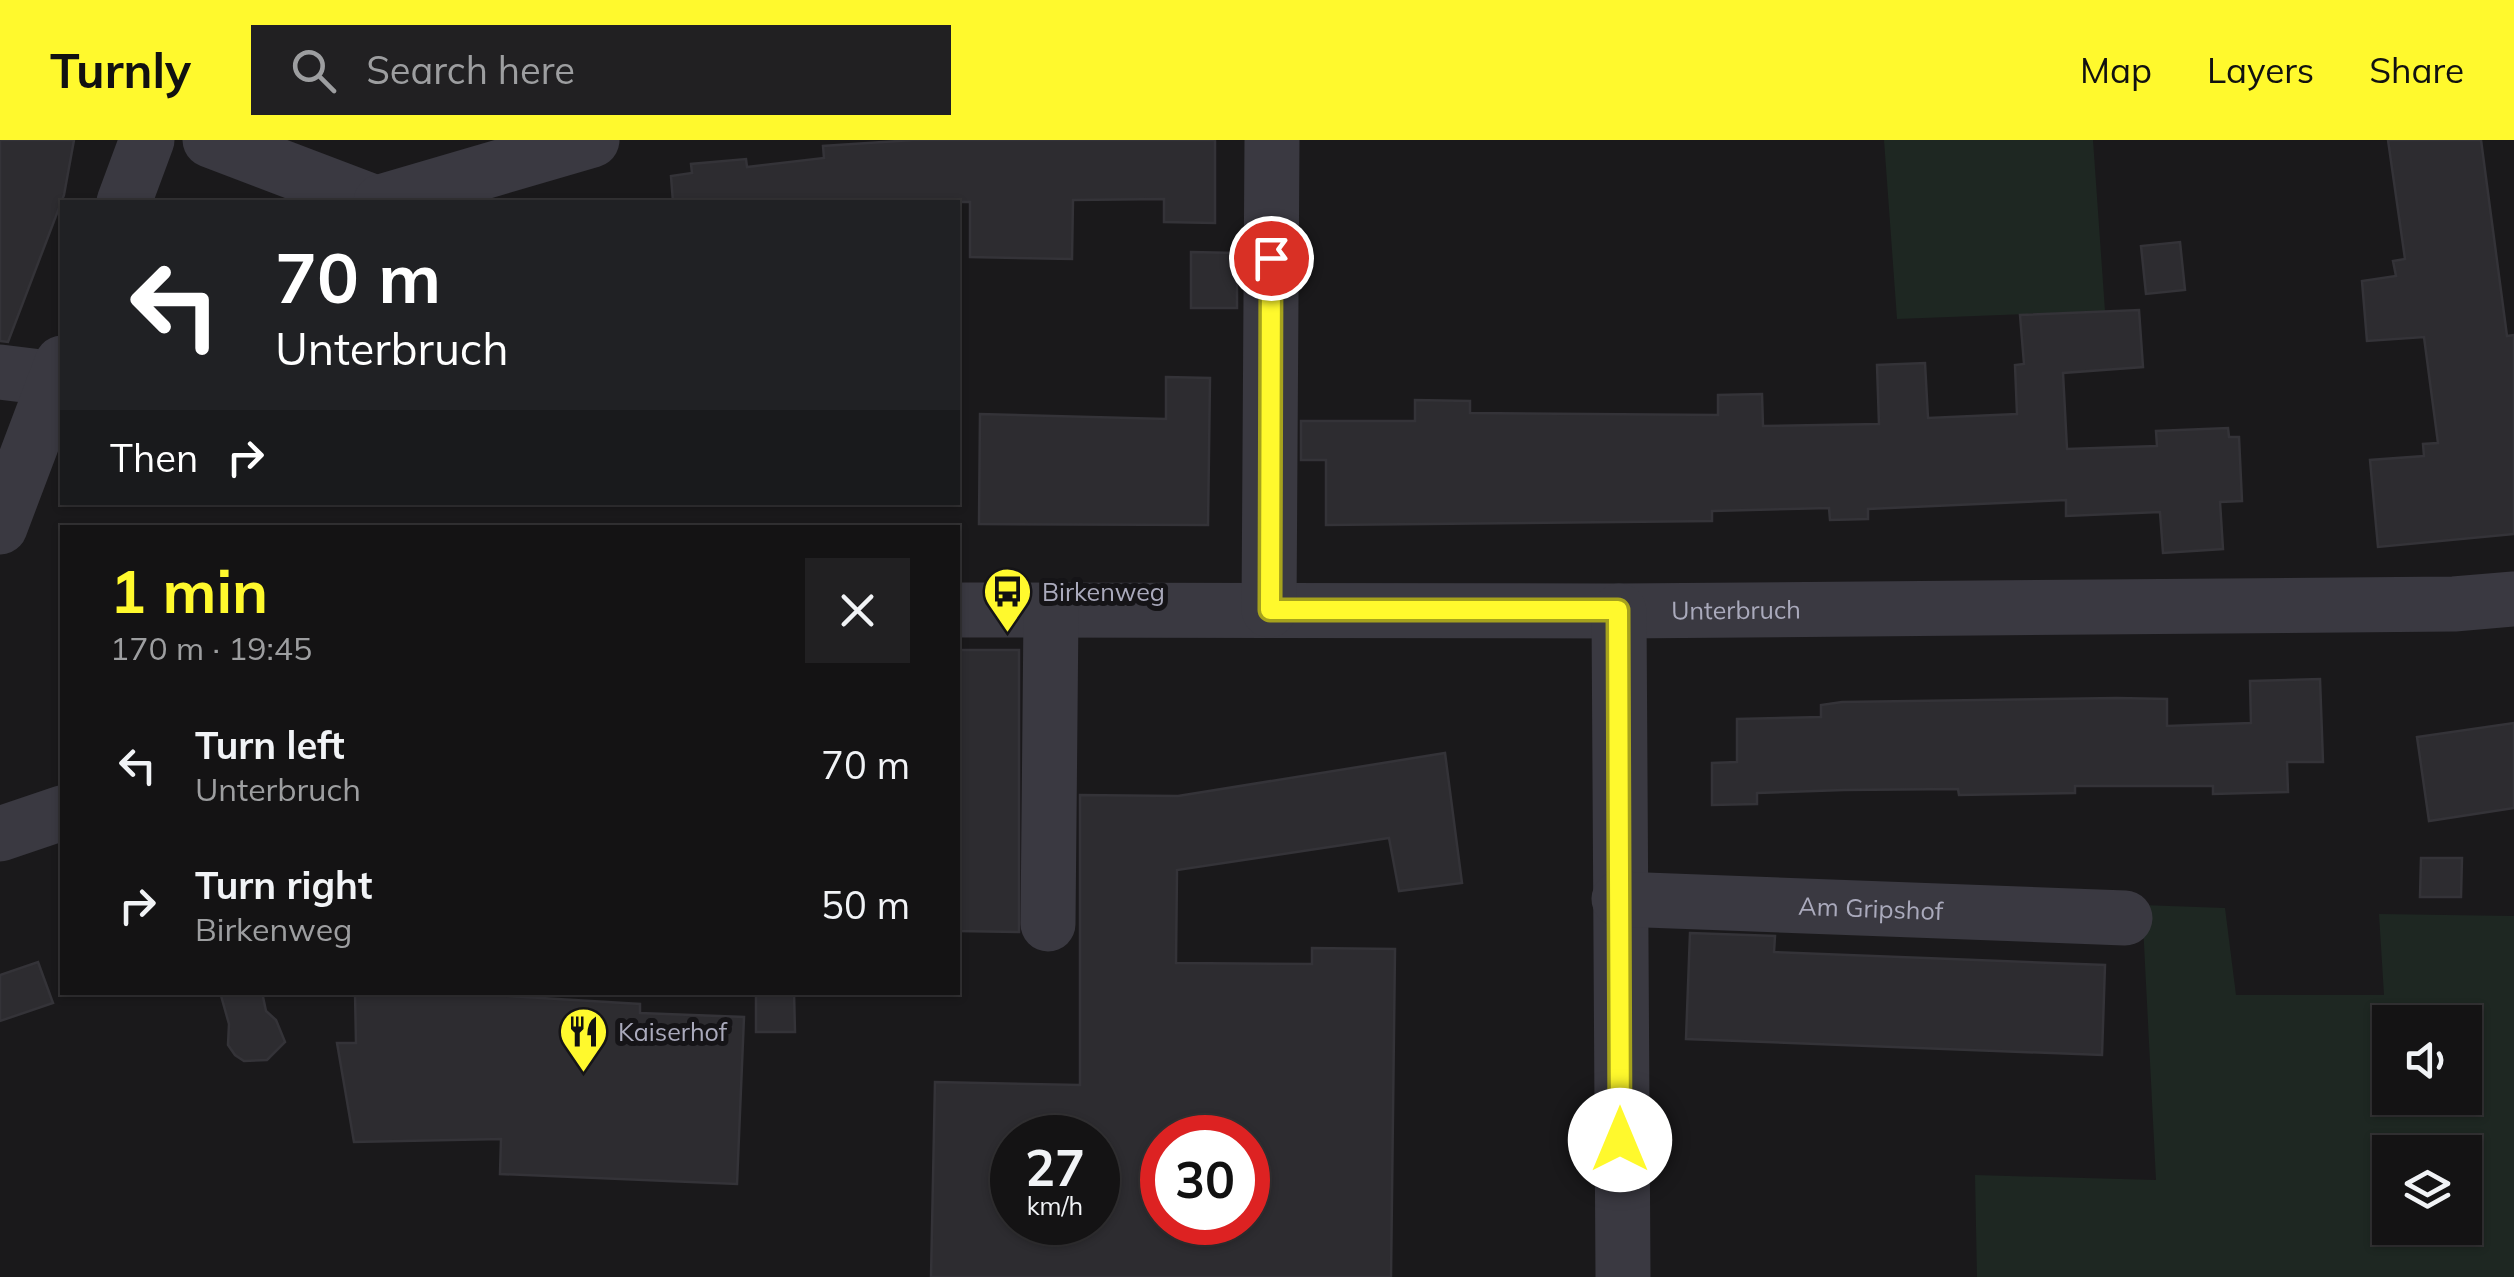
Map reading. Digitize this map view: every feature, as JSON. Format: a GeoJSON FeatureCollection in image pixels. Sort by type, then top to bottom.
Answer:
{"type":"FeatureCollection","features":[{"type":"Feature","properties":{"kind":"street"},"geometry":{"type":"LineString","coordinates":[[125,200],[147,140]]}},
{"type":"Feature","properties":{"kind":"street"},"geometry":{"type":"LineString","coordinates":[[210,140],[372,200]]}},
{"type":"Feature","properties":{"kind":"street"},"geometry":{"type":"LineString","coordinates":[[384,200],[592,140]]}},
{"type":"Feature","properties":{"kind":"street"},"geometry":{"type":"LineString","coordinates":[[1270,610],[1272,140]]}},
{"type":"Feature","properties":{"kind":"street"},"geometry":{"type":"LineString","coordinates":[[0,372],[60,371],[0,526]]}},
{"type":"Feature","properties":{"kind":"street","name":"Unterbruch"},"geometry":{"type":"LineString","coordinates":[[960,610],[1618,610],[2454,604],[2514,599]]}},
{"type":"Feature","properties":{"kind":"street"},"geometry":{"type":"LineString","coordinates":[[1048,924],[1051,610]]}},
{"type":"Feature","properties":{"kind":"street"},"geometry":{"type":"LineString","coordinates":[[1618,610],[1623,1277]]}},
{"type":"Feature","properties":{"kind":"street"},"geometry":{"type":"LineString","coordinates":[[0,834],[60,814]]}},
{"type":"Feature","properties":{"kind":"street","name":"Am Gripshof"},"geometry":{"type":"LineString","coordinates":[[1620,899],[2125,918]]}},
{"type":"Feature","properties":{"kind":"shaded area"},"geometry":{"type":"Polygon","coordinates":[[[1884,140],[2093,140],[2105,311],[1897,319],[1884,140]]]}},
{"type":"Feature","properties":{"kind":"shaded area"},"geometry":{"type":"Polygon","coordinates":[[[2142,905],[2225,908],[2236,995],[2384,995],[2379,914],[2514,916],[2514,1277],[1977,1277],[1975,1175],[2156,1180],[2142,905]]]}},
{"type":"Feature","properties":{"kind":"building"},"geometry":{"type":"Polygon","coordinates":[[[0,140],[74,140],[64,195],[8,342],[0,341],[0,140]]]}},
{"type":"Feature","properties":{"kind":"building"},"geometry":{"type":"Polygon","coordinates":[[[913,140],[1215,140],[1215,223],[1164,222],[1164,199],[1073,200],[1072,259],[970,257],[970,202],[960,200],[673,200],[671,176],[692,173],[691,164],[746,159],[747,167],[824,158],[823,146],[913,140]]]}},
{"type":"Feature","properties":{"kind":"building"},"geometry":{"type":"Polygon","coordinates":[[[2388,140],[2481,140],[2507,336],[2514,335],[2514,534],[2378,547],[2370,460],[2424,456],[2423,444],[2438,443],[2424,337],[2367,341],[2362,281],[2396,276],[2393,261],[2405,259],[2388,140]]]}},
{"type":"Feature","properties":{"kind":"building"},"geometry":{"type":"Polygon","coordinates":[[[2180,242],[2185,290],[2146,294],[2141,246],[2180,242]]]}},
{"type":"Feature","properties":{"kind":"building"},"geometry":{"type":"Polygon","coordinates":[[[1191,252],[1237,253],[1237,308],[1191,308],[1191,252]]]}},
{"type":"Feature","properties":{"kind":"building"},"geometry":{"type":"Polygon","coordinates":[[[2139,310],[2143,367],[2063,373],[2067,449],[2157,446],[2156,431],[2228,428],[2229,437],[2239,437],[2242,501],[2220,502],[2223,549],[2163,553],[2160,512],[2066,516],[2066,500],[1868,509],[1868,519],[1830,520],[1829,508],[1712,511],[1712,521],[1326,525],[1326,460],[1301,460],[1301,421],[1415,421],[1415,400],[1470,401],[1470,413],[1718,415],[1718,395],[1762,394],[1763,426],[1879,424],[1877,365],[1925,363],[1928,418],[2017,414],[2015,365],[2024,364],[2020,315],[2139,310]]]}},
{"type":"Feature","properties":{"kind":"building"},"geometry":{"type":"Polygon","coordinates":[[[1166,377],[1210,378],[1208,525],[979,524],[980,414],[1166,419],[1166,377]]]}},
{"type":"Feature","properties":{"kind":"building"},"geometry":{"type":"Polygon","coordinates":[[[960,650],[1019,650],[1019,932],[960,931],[960,650]]]}},
{"type":"Feature","properties":{"kind":"building"},"geometry":{"type":"Polygon","coordinates":[[[2320,679],[2323,762],[2287,762],[2288,792],[2213,794],[2213,786],[2075,786],[2075,793],[1959,795],[1958,789],[1844,790],[1757,793],[1757,804],[1712,805],[1712,763],[1737,762],[1737,719],[1821,717],[1821,705],[1842,702],[2117,698],[2167,699],[2167,726],[2251,723],[2250,681],[2320,679]]]}},
{"type":"Feature","properties":{"kind":"building"},"geometry":{"type":"Polygon","coordinates":[[[2514,723],[2514,808],[2429,821],[2417,737],[2514,723]]]}},
{"type":"Feature","properties":{"kind":"building"},"geometry":{"type":"Polygon","coordinates":[[[1445,753],[1462,883],[1399,891],[1389,838],[1177,870],[1176,963],[1312,964],[1312,948],[1395,949],[1391,1277],[931,1277],[935,1082],[1080,1085],[1080,795],[1178,796],[1445,753]]]}},
{"type":"Feature","properties":{"kind":"building"},"geometry":{"type":"Polygon","coordinates":[[[2421,858],[2462,858],[2461,897],[2420,897],[2421,858]]]}},
{"type":"Feature","properties":{"kind":"building"},"geometry":{"type":"Polygon","coordinates":[[[1690,933],[1775,936],[1774,952],[2105,965],[2102,1055],[1686,1039],[1690,933]]]}},
{"type":"Feature","properties":{"kind":"building"},"geometry":{"type":"Polygon","coordinates":[[[38,962],[53,1003],[0,1021],[0,975],[38,962]]]}},
{"type":"Feature","properties":{"kind":"building"},"geometry":{"type":"Polygon","coordinates":[[[221,995],[263,995],[266,1011],[276,1020],[285,1042],[267,1060],[244,1061],[228,1045],[229,1024],[221,995]]]}},
{"type":"Feature","properties":{"kind":"building"},"geometry":{"type":"Polygon","coordinates":[[[355,995],[492,995],[640,1004],[640,1013],[744,1017],[737,1184],[500,1174],[501,1139],[354,1142],[337,1043],[356,1043],[355,995]]]}},
{"type":"Feature","properties":{"kind":"building"},"geometry":{"type":"Polygon","coordinates":[[[756,995],[794,995],[795,1032],[756,1032],[756,995]]]}},
{"type":"Feature","properties":{"kind":"place","name":"Birkenweg"},"geometry":{"type":"Point","coordinates":[1007,634]}},
{"type":"Feature","properties":{"kind":"place","name":"Kaiserhof"},"geometry":{"type":"Point","coordinates":[583,1074]}},
{"type":"Feature","properties":{"kind":"route"},"geometry":{"type":"LineString","coordinates":[[1271,258],[1270,610],[1618,610],[1620,1140]]}}]}
